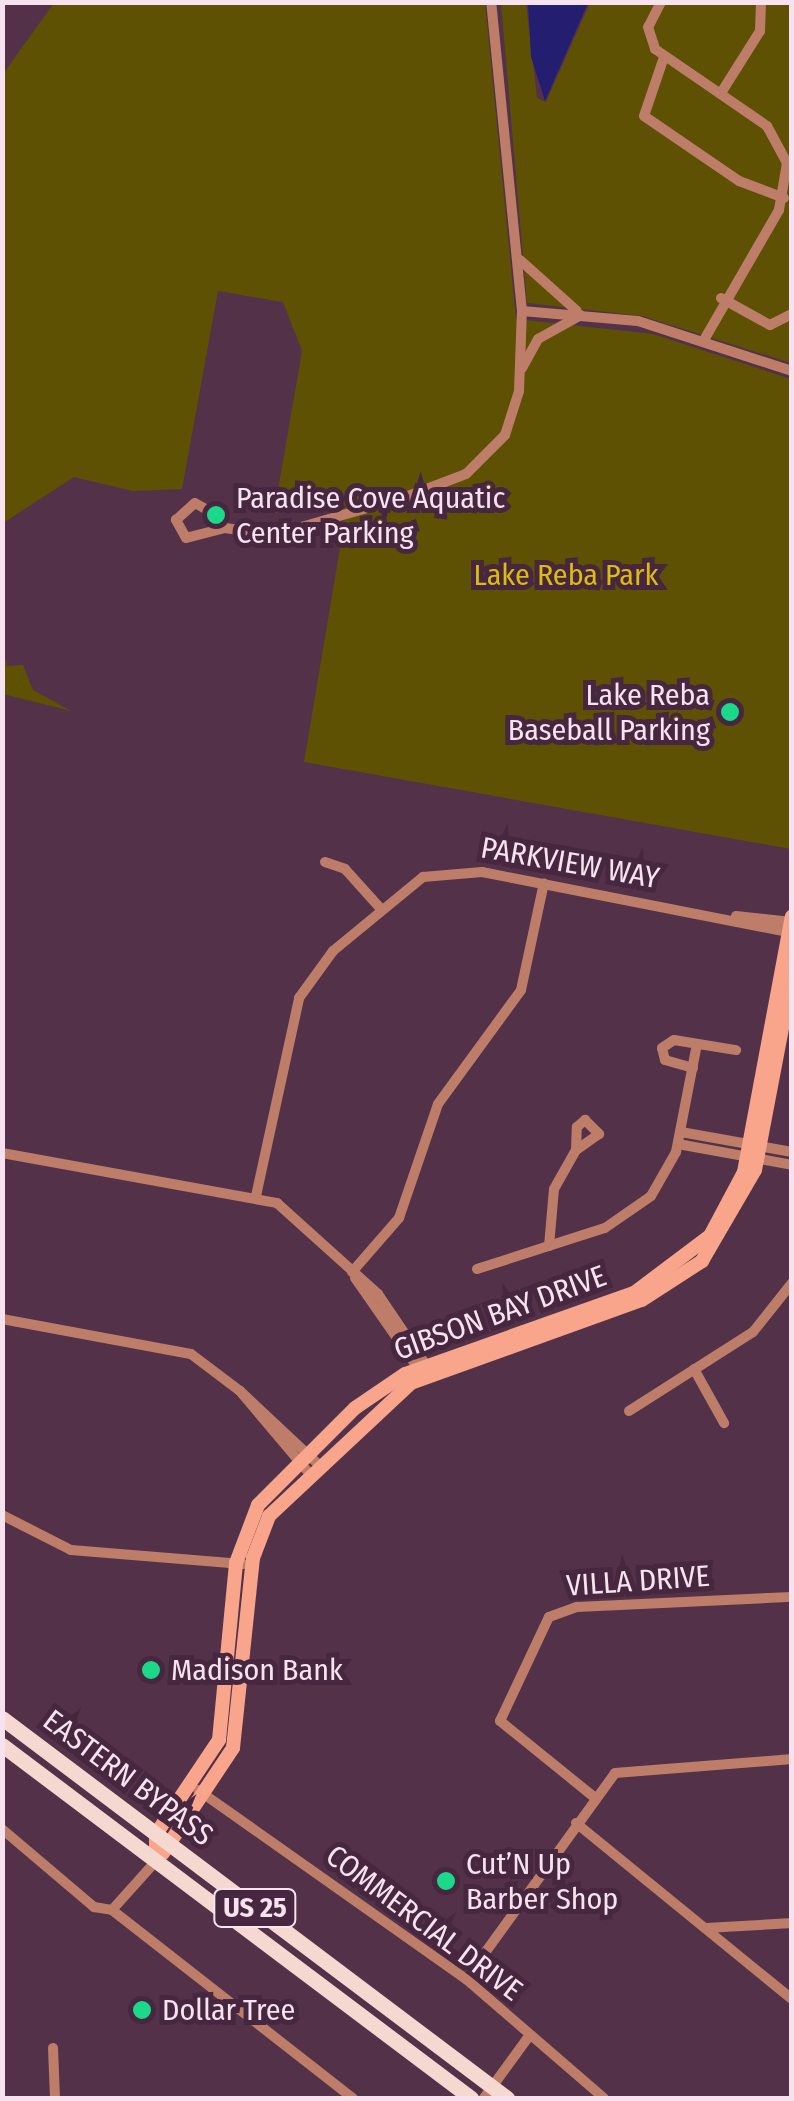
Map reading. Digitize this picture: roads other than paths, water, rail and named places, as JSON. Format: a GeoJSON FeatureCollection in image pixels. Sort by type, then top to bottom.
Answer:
{"type":"FeatureCollection","features":[{"type":"Feature","properties":{"kind":"main road","name":"EASTERN BYPASS"},"geometry":{"type":"LineString","coordinates":[[2,1718],[488,2093],[507,2098]]}},
{"type":"Feature","properties":{"kind":"main road","name":"EASTERN BYPASS"},"geometry":{"type":"LineString","coordinates":[[2,1745],[471,2098]]}},
{"type":"Feature","properties":{"kind":"street"},"geometry":{"type":"LineString","coordinates":[[225,528],[201,504],[178,514],[177,528],[193,540],[225,528],[300,530],[466,474],[505,435],[521,370],[522,311],[520,259],[491,2]]}},
{"type":"Feature","properties":{"kind":"street"},"geometry":{"type":"LineString","coordinates":[[662,2],[648,35],[664,57],[721,93],[775,135],[787,193],[721,298],[704,340]]}},
{"type":"Feature","properties":{"kind":"street"},"geometry":{"type":"LineString","coordinates":[[721,93],[760,30],[761,2]]}},
{"type":"Feature","properties":{"kind":"street"},"geometry":{"type":"LineString","coordinates":[[664,57],[644,116],[740,181],[787,193]]}},
{"type":"Feature","properties":{"kind":"street"},"geometry":{"type":"LineString","coordinates":[[520,259],[582,314]]}},
{"type":"Feature","properties":{"kind":"street"},"geometry":{"type":"LineString","coordinates":[[721,298],[770,325],[792,314]]}},
{"type":"Feature","properties":{"kind":"street"},"geometry":{"type":"LineString","coordinates":[[522,311],[582,314],[704,340],[792,371]]}},
{"type":"Feature","properties":{"kind":"street"},"geometry":{"type":"LineString","coordinates":[[521,370],[538,339],[582,314]]}},
{"type":"Feature","properties":{"kind":"street"},"geometry":{"type":"LineString","coordinates":[[325,862],[345,869],[382,909]]}},
{"type":"Feature","properties":{"kind":"street","name":"PARKVIEW WAY"},"geometry":{"type":"LineString","coordinates":[[256,1196],[299,998],[382,909],[436,872],[544,884],[791,925]]}},
{"type":"Feature","properties":{"kind":"street"},"geometry":{"type":"LineString","coordinates":[[352,1272],[399,1218],[438,1104],[521,990],[544,884]]}},
{"type":"Feature","properties":{"kind":"street","name":"GIBSON BAY DRIVE"},"geometry":{"type":"LineString","coordinates":[[754,1151],[791,925]]}},
{"type":"Feature","properties":{"kind":"street","name":"GIBSON BAY DRIVE"},"geometry":{"type":"LineString","coordinates":[[200,1791],[222,1726],[236,1563],[258,1504],[302,1456],[425,1370],[674,1283],[725,1234],[754,1151],[792,976]]}},
{"type":"Feature","properties":{"kind":"street"},"geometry":{"type":"LineString","coordinates":[[693,1068],[661,1052],[669,1041],[736,1050]]}},
{"type":"Feature","properties":{"kind":"street"},"geometry":{"type":"LineString","coordinates":[[477,1269],[550,1246],[642,1205],[680,1138],[697,1044]]}},
{"type":"Feature","properties":{"kind":"street"},"geometry":{"type":"LineString","coordinates":[[680,1138],[754,1151],[792,1152]]}},
{"type":"Feature","properties":{"kind":"street"},"geometry":{"type":"LineString","coordinates":[[550,1246],[554,1188],[576,1150]]}},
{"type":"Feature","properties":{"kind":"street"},"geometry":{"type":"LineString","coordinates":[[754,1151],[792,1165]]}},
{"type":"Feature","properties":{"kind":"street"},"geometry":{"type":"LineString","coordinates":[[2,1153],[256,1196],[290,1211],[404,1324],[425,1370]]}},
{"type":"Feature","properties":{"kind":"street"},"geometry":{"type":"LineString","coordinates":[[629,1410],[754,1332],[792,1283]]}},
{"type":"Feature","properties":{"kind":"street"},"geometry":{"type":"LineString","coordinates":[[2,1319],[178,1349],[240,1391],[314,1468]]}},
{"type":"Feature","properties":{"kind":"street"},"geometry":{"type":"LineString","coordinates":[[694,1369],[724,1423]]}},
{"type":"Feature","properties":{"kind":"street","name":"GIBSON BAY DRIVE"},"geometry":{"type":"LineString","coordinates":[[156,1861],[163,1839],[238,1732],[252,1565],[269,1516],[314,1468],[425,1370]]}},
{"type":"Feature","properties":{"kind":"street"},"geometry":{"type":"LineString","coordinates":[[2,1515],[71,1550],[252,1565]]}},
{"type":"Feature","properties":{"kind":"street","name":"VILLA DRIVE"},"geometry":{"type":"LineString","coordinates":[[594,1797],[502,1726],[502,1707],[549,1616],[792,1597]]}},
{"type":"Feature","properties":{"kind":"street"},"geometry":{"type":"LineString","coordinates":[[466,1979],[594,1797],[625,1769],[792,1760]]}},
{"type":"Feature","properties":{"kind":"street","name":"COMMERCIAL DRIVE"},"geometry":{"type":"LineString","coordinates":[[200,1791],[466,1979],[604,2098]]}},
{"type":"Feature","properties":{"kind":"street"},"geometry":{"type":"LineString","coordinates":[[576,1823],[792,1999]]}},
{"type":"Feature","properties":{"kind":"street"},"geometry":{"type":"LineString","coordinates":[[2,1829],[79,1899],[112,1910],[353,2098]]}},
{"type":"Feature","properties":{"kind":"street"},"geometry":{"type":"LineString","coordinates":[[112,1910],[156,1861]]}},
{"type":"Feature","properties":{"kind":"street"},"geometry":{"type":"LineString","coordinates":[[706,1928],[792,1923]]}},
{"type":"Feature","properties":{"kind":"street"},"geometry":{"type":"LineString","coordinates":[[488,2093],[529,2036]]}},
{"type":"Feature","properties":{"kind":"street"},"geometry":{"type":"LineString","coordinates":[[54,2048],[55,2098]]}},
{"type":"Feature","properties":{"kind":"place","name":"Paradise Cove Aquatic Center Parking"},"geometry":{"type":"Point","coordinates":[216,515]}},
{"type":"Feature","properties":{"kind":"place","name":"Lake Reba Baseball Parking"},"geometry":{"type":"Point","coordinates":[730,712]}},
{"type":"Feature","properties":{"kind":"place","name":"Madison Bank"},"geometry":{"type":"Point","coordinates":[151,1670]}},
{"type":"Feature","properties":{"kind":"place","name":"Cut’N Up Barber Shop"},"geometry":{"type":"Point","coordinates":[446,1881]}},
{"type":"Feature","properties":{"kind":"place","name":"Dollar Tree"},"geometry":{"type":"Point","coordinates":[142,2010]}},
{"type":"Feature","properties":{"kind":"park label","name":"Lake Reba Park"},"geometry":{"type":"Point","coordinates":[566,575]}}]}
